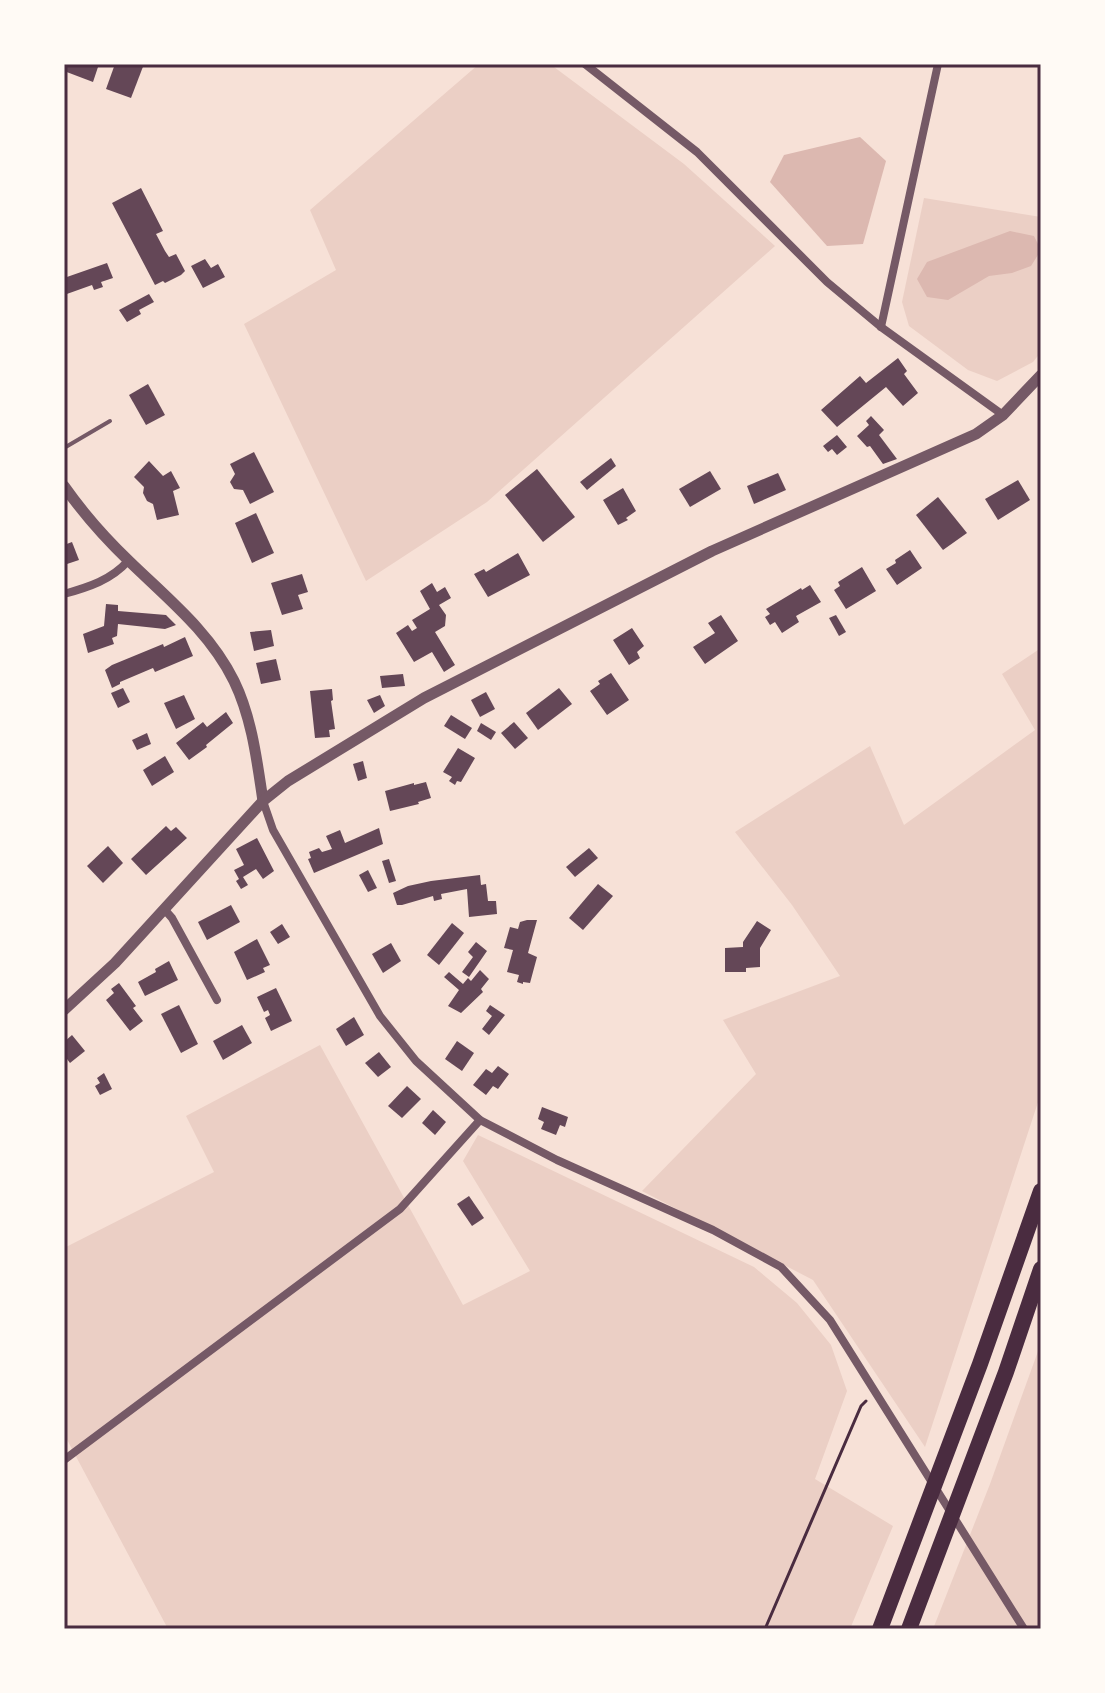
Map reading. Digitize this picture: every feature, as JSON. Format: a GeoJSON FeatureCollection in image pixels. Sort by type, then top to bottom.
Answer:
{"type":"FeatureCollection","features":[{"type":"Feature","properties":{"kind":"highway"},"geometry":{"type":"LineString","coordinates":[[880,1629],[980,1364],[1041,1191]]}},
{"type":"Feature","properties":{"kind":"highway"},"geometry":{"type":"LineString","coordinates":[[909,1629],[1006,1372],[1041,1269]]}},
{"type":"Feature","properties":{"kind":"street"},"geometry":{"type":"LineString","coordinates":[[585,64],[697,152],[827,282],[881,327],[1003,415]]}},
{"type":"Feature","properties":{"kind":"street"},"geometry":{"type":"LineString","coordinates":[[881,327],[938,64]]}},
{"type":"Feature","properties":{"kind":"street"},"geometry":{"type":"LineString","coordinates":[[64,1010],[115,963],[263,801],[288,781],[424,698],[712,551],[976,434],[1003,415],[1041,375]]}},
{"type":"Feature","properties":{"kind":"street"},"geometry":{"type":"LineString","coordinates":[[64,486],[128,561],[164,593],[215,649],[235,683],[248,719],[263,801],[273,830],[380,1016],[416,1061],[480,1120],[557,1160],[713,1230],[781,1267],[830,1320],[1024,1629]]}},
{"type":"Feature","properties":{"kind":"street"},"geometry":{"type":"LineString","coordinates":[[64,594],[89,587],[118,572],[128,561]]}},
{"type":"Feature","properties":{"kind":"street"},"geometry":{"type":"LineString","coordinates":[[165,910],[217,1000]]}},
{"type":"Feature","properties":{"kind":"street"},"geometry":{"type":"LineString","coordinates":[[64,1460],[400,1209],[480,1120]]}},
{"type":"Feature","properties":{"kind":"lane"},"geometry":{"type":"LineString","coordinates":[[64,448],[110,421]]}},
{"type":"Feature","properties":{"kind":"path"},"geometry":{"type":"LineString","coordinates":[[765,1629],[861,1406],[876,1393]]}},
{"type":"Feature","properties":{"kind":"shaded area"},"geometry":{"type":"Polygon","coordinates":[[[479,64],[550,64],[684,164],[775,246],[487,502],[366,581],[244,324],[336,270],[310,210],[479,64]]]}},
{"type":"Feature","properties":{"kind":"shaded area"},"geometry":{"type":"Polygon","coordinates":[[[860,137],[886,161],[863,244],[827,246],[770,182],[784,155],[860,137]]]}},
{"type":"Feature","properties":{"kind":"shaded area"},"geometry":{"type":"Polygon","coordinates":[[[924,198],[1041,217],[1041,352],[1033,362],[997,381],[968,370],[909,326],[902,302],[924,198]]]}},
{"type":"Feature","properties":{"kind":"shaded area"},"geometry":{"type":"Polygon","coordinates":[[[1010,231],[1034,236],[1041,250],[1031,266],[1012,273],[989,276],[948,300],[927,297],[917,279],[927,262],[1010,231]]]}},
{"type":"Feature","properties":{"kind":"shaded area"},"geometry":{"type":"Polygon","coordinates":[[[1041,648],[1041,1093],[925,1447],[813,1280],[642,1191],[756,1074],[723,1020],[840,976],[792,905],[735,832],[870,746],[904,825],[1035,730],[1002,674],[1041,648]]]}},
{"type":"Feature","properties":{"kind":"shaded area"},"geometry":{"type":"Polygon","coordinates":[[[320,1045],[463,1305],[530,1271],[463,1161],[478,1135],[754,1267],[797,1303],[831,1345],[847,1391],[815,1479],[893,1526],[850,1629],[168,1629],[64,1434],[64,1248],[214,1172],[186,1116],[320,1045]]]}},
{"type":"Feature","properties":{"kind":"shaded area"},"geometry":{"type":"Polygon","coordinates":[[[1041,1343],[1039,1629],[933,1629],[990,1484],[1041,1343]]]}},
{"type":"Feature","properties":{"kind":"building"},"geometry":{"type":"Polygon","coordinates":[[[64,64],[99,64],[93,82],[64,71],[64,64]]]}},
{"type":"Feature","properties":{"kind":"building"},"geometry":{"type":"Polygon","coordinates":[[[115,64],[144,64],[131,98],[106,89],[115,64]]]}},
{"type":"Feature","properties":{"kind":"building"},"geometry":{"type":"Polygon","coordinates":[[[141,188],[163,231],[156,234],[165,251],[169,257],[176,254],[185,271],[165,283],[155,285],[112,203],[141,188]]]}},
{"type":"Feature","properties":{"kind":"building"},"geometry":{"type":"Polygon","coordinates":[[[205,259],[211,268],[218,264],[225,277],[203,288],[191,266],[205,259]]]}},
{"type":"Feature","properties":{"kind":"building"},"geometry":{"type":"Polygon","coordinates":[[[107,263],[113,278],[101,282],[103,287],[94,290],[92,285],[64,295],[64,278],[107,263]]]}},
{"type":"Feature","properties":{"kind":"building"},"geometry":{"type":"Polygon","coordinates":[[[149,294],[154,302],[139,310],[141,314],[127,322],[119,310],[149,294]]]}},
{"type":"Feature","properties":{"kind":"building"},"geometry":{"type":"Polygon","coordinates":[[[898,358],[907,371],[904,374],[918,393],[903,406],[886,387],[837,427],[821,410],[860,376],[866,383],[898,358]]]}},
{"type":"Feature","properties":{"kind":"building"},"geometry":{"type":"Polygon","coordinates":[[[148,384],[165,415],[146,425],[129,395],[148,384]]]}},
{"type":"Feature","properties":{"kind":"building"},"geometry":{"type":"Polygon","coordinates":[[[871,416],[884,430],[879,435],[897,459],[883,464],[870,446],[867,447],[857,436],[869,425],[866,421],[871,416]]]}},
{"type":"Feature","properties":{"kind":"building"},"geometry":{"type":"Polygon","coordinates":[[[837,435],[847,447],[837,455],[823,446],[837,435]]]}},
{"type":"Feature","properties":{"kind":"building"},"geometry":{"type":"Polygon","coordinates":[[[254,452],[274,492],[250,504],[243,490],[234,489],[230,482],[235,474],[230,464],[254,452]]]}},
{"type":"Feature","properties":{"kind":"building"},"geometry":{"type":"Polygon","coordinates":[[[611,458],[616,466],[587,490],[580,482],[611,458]]]}},
{"type":"Feature","properties":{"kind":"building"},"geometry":{"type":"Polygon","coordinates":[[[149,461],[163,476],[171,471],[180,488],[173,491],[179,515],[157,520],[153,504],[147,501],[143,493],[144,487],[134,477],[149,461]]]}},
{"type":"Feature","properties":{"kind":"building"},"geometry":{"type":"Polygon","coordinates":[[[537,469],[575,517],[543,542],[505,495],[537,469]]]}},
{"type":"Feature","properties":{"kind":"building"},"geometry":{"type":"Polygon","coordinates":[[[710,471],[721,489],[690,507],[679,489],[710,471]]]}},
{"type":"Feature","properties":{"kind":"building"},"geometry":{"type":"Polygon","coordinates":[[[778,473],[786,490],[754,504],[747,486],[778,473]]]}},
{"type":"Feature","properties":{"kind":"building"},"geometry":{"type":"Polygon","coordinates":[[[1018,480],[1030,500],[998,520],[985,499],[1018,480]]]}},
{"type":"Feature","properties":{"kind":"building"},"geometry":{"type":"Polygon","coordinates":[[[623,488],[636,511],[618,525],[603,500],[623,488]]]}},
{"type":"Feature","properties":{"kind":"building"},"geometry":{"type":"Polygon","coordinates":[[[938,497],[967,533],[943,550],[916,515],[938,497]]]}},
{"type":"Feature","properties":{"kind":"building"},"geometry":{"type":"Polygon","coordinates":[[[256,513],[274,553],[252,563],[235,523],[256,513]]]}},
{"type":"Feature","properties":{"kind":"building"},"geometry":{"type":"Polygon","coordinates":[[[72,542],[79,560],[64,565],[64,545],[72,542]]]}},
{"type":"Feature","properties":{"kind":"building"},"geometry":{"type":"Polygon","coordinates":[[[910,550],[922,568],[897,585],[886,569],[910,550]]]}},
{"type":"Feature","properties":{"kind":"building"},"geometry":{"type":"Polygon","coordinates":[[[518,553],[530,575],[488,597],[474,574],[484,569],[486,572],[518,553]]]}},
{"type":"Feature","properties":{"kind":"building"},"geometry":{"type":"Polygon","coordinates":[[[862,567],[876,591],[846,609],[834,590],[840,586],[838,582],[862,567]]]}},
{"type":"Feature","properties":{"kind":"building"},"geometry":{"type":"Polygon","coordinates":[[[302,574],[308,592],[298,595],[303,609],[282,615],[271,583],[302,574]]]}},
{"type":"Feature","properties":{"kind":"building"},"geometry":{"type":"Polygon","coordinates":[[[432,583],[437,592],[445,587],[451,598],[439,605],[446,615],[445,626],[435,632],[455,665],[444,672],[432,652],[414,662],[396,633],[408,625],[412,631],[417,628],[412,620],[430,609],[420,591],[432,583]]]}},
{"type":"Feature","properties":{"kind":"building"},"geometry":{"type":"Polygon","coordinates":[[[810,585],[821,602],[796,616],[799,622],[782,633],[775,622],[770,625],[765,617],[770,614],[766,609],[810,585]]]}},
{"type":"Feature","properties":{"kind":"building"},"geometry":{"type":"Polygon","coordinates":[[[106,604],[118,605],[118,611],[166,615],[176,625],[165,629],[118,624],[117,636],[112,638],[114,644],[88,653],[83,634],[104,626],[106,604]]]}},
{"type":"Feature","properties":{"kind":"building"},"geometry":{"type":"Polygon","coordinates":[[[721,615],[738,641],[705,664],[693,647],[715,633],[708,623],[721,615]]]}},
{"type":"Feature","properties":{"kind":"building"},"geometry":{"type":"Polygon","coordinates":[[[836,615],[846,632],[839,636],[829,618],[836,615]]]}},
{"type":"Feature","properties":{"kind":"building"},"geometry":{"type":"Polygon","coordinates":[[[632,628],[644,646],[637,652],[640,658],[629,665],[613,640],[632,628]]]}},
{"type":"Feature","properties":{"kind":"building"},"geometry":{"type":"Polygon","coordinates":[[[271,630],[274,646],[254,651],[250,632],[271,630]]]}},
{"type":"Feature","properties":{"kind":"building"},"geometry":{"type":"Polygon","coordinates":[[[185,637],[193,656],[155,672],[153,668],[112,688],[105,670],[112,665],[185,637]]]}},
{"type":"Feature","properties":{"kind":"building"},"geometry":{"type":"Polygon","coordinates":[[[276,659],[281,680],[261,684],[256,663],[276,659]]]}},
{"type":"Feature","properties":{"kind":"building"},"geometry":{"type":"Polygon","coordinates":[[[611,673],[629,700],[607,715],[590,691],[611,673]]]}},
{"type":"Feature","properties":{"kind":"building"},"geometry":{"type":"Polygon","coordinates":[[[403,674],[405,686],[382,688],[380,676],[403,674]]]}},
{"type":"Feature","properties":{"kind":"building"},"geometry":{"type":"Polygon","coordinates":[[[123,688],[130,702],[118,708],[111,693],[123,688]]]}},
{"type":"Feature","properties":{"kind":"building"},"geometry":{"type":"Polygon","coordinates":[[[559,688],[572,704],[538,730],[526,713],[559,688]]]}},
{"type":"Feature","properties":{"kind":"building"},"geometry":{"type":"Polygon","coordinates":[[[332,689],[335,729],[329,730],[330,737],[315,738],[310,691],[332,689]]]}},
{"type":"Feature","properties":{"kind":"building"},"geometry":{"type":"Polygon","coordinates":[[[486,692],[495,709],[480,717],[471,700],[486,692]]]}},
{"type":"Feature","properties":{"kind":"building"},"geometry":{"type":"Polygon","coordinates":[[[184,695],[195,719],[176,729],[164,703],[184,695]]]}},
{"type":"Feature","properties":{"kind":"building"},"geometry":{"type":"Polygon","coordinates":[[[380,695],[385,706],[374,713],[367,700],[380,695]]]}},
{"type":"Feature","properties":{"kind":"building"},"geometry":{"type":"Polygon","coordinates":[[[226,712],[233,723],[189,760],[176,743],[203,722],[207,727],[226,712]]]}},
{"type":"Feature","properties":{"kind":"building"},"geometry":{"type":"Polygon","coordinates":[[[451,715],[472,728],[465,739],[444,726],[451,715]]]}},
{"type":"Feature","properties":{"kind":"building"},"geometry":{"type":"Polygon","coordinates":[[[514,722],[528,738],[515,749],[501,733],[514,722]]]}},
{"type":"Feature","properties":{"kind":"building"},"geometry":{"type":"Polygon","coordinates":[[[481,723],[496,732],[491,740],[477,731],[481,723]]]}},
{"type":"Feature","properties":{"kind":"building"},"geometry":{"type":"Polygon","coordinates":[[[147,733],[151,744],[137,750],[132,740],[147,733]]]}},
{"type":"Feature","properties":{"kind":"building"},"geometry":{"type":"Polygon","coordinates":[[[458,748],[475,758],[461,782],[457,781],[455,785],[449,781],[452,777],[443,772],[458,748]]]}},
{"type":"Feature","properties":{"kind":"building"},"geometry":{"type":"Polygon","coordinates":[[[165,756],[174,772],[152,786],[143,770],[165,756]]]}},
{"type":"Feature","properties":{"kind":"building"},"geometry":{"type":"Polygon","coordinates":[[[363,761],[367,778],[358,781],[353,764],[363,761]]]}},
{"type":"Feature","properties":{"kind":"building"},"geometry":{"type":"Polygon","coordinates":[[[426,782],[431,798],[390,811],[385,791],[426,782]]]}},
{"type":"Feature","properties":{"kind":"building"},"geometry":{"type":"Polygon","coordinates":[[[166,826],[171,831],[176,827],[187,838],[146,875],[131,859],[166,826]]]}},
{"type":"Feature","properties":{"kind":"building"},"geometry":{"type":"Polygon","coordinates":[[[379,828],[383,844],[314,873],[308,859],[311,858],[309,852],[319,848],[322,852],[332,849],[326,836],[340,830],[345,843],[379,828]]]}},
{"type":"Feature","properties":{"kind":"building"},"geometry":{"type":"Polygon","coordinates":[[[257,838],[274,871],[263,879],[256,869],[243,877],[248,885],[241,889],[234,870],[244,865],[236,849],[257,838]]]}},
{"type":"Feature","properties":{"kind":"building"},"geometry":{"type":"Polygon","coordinates":[[[108,846],[123,863],[103,883],[87,866],[108,846]]]}},
{"type":"Feature","properties":{"kind":"building"},"geometry":{"type":"Polygon","coordinates":[[[589,848],[598,858],[575,877],[566,867],[589,848]]]}},
{"type":"Feature","properties":{"kind":"building"},"geometry":{"type":"Polygon","coordinates":[[[389,859],[396,881],[389,883],[382,861],[389,859]]]}},
{"type":"Feature","properties":{"kind":"building"},"geometry":{"type":"Polygon","coordinates":[[[368,870],[377,888],[368,892],[359,875],[368,870]]]}},
{"type":"Feature","properties":{"kind":"building"},"geometry":{"type":"Polygon","coordinates":[[[480,875],[481,885],[486,884],[488,901],[496,901],[497,914],[469,917],[467,889],[441,894],[442,899],[434,901],[433,896],[402,905],[397,905],[393,893],[431,881],[480,875]]]}},
{"type":"Feature","properties":{"kind":"building"},"geometry":{"type":"Polygon","coordinates":[[[598,884],[613,896],[583,930],[569,918],[598,884]]]}},
{"type":"Feature","properties":{"kind":"building"},"geometry":{"type":"Polygon","coordinates":[[[231,905],[240,922],[207,940],[198,922],[231,905]]]}},
{"type":"Feature","properties":{"kind":"building"},"geometry":{"type":"Polygon","coordinates":[[[537,920],[528,953],[537,957],[530,983],[523,984],[517,982],[519,975],[507,972],[513,950],[504,948],[510,927],[518,929],[520,922],[537,920]]]}},
{"type":"Feature","properties":{"kind":"building"},"geometry":{"type":"Polygon","coordinates":[[[757,921],[771,930],[760,948],[760,967],[746,968],[746,972],[725,972],[725,948],[743,947],[757,921]]]}},
{"type":"Feature","properties":{"kind":"building"},"geometry":{"type":"Polygon","coordinates":[[[452,923],[464,933],[439,965],[427,955],[452,923]]]}},
{"type":"Feature","properties":{"kind":"building"},"geometry":{"type":"Polygon","coordinates":[[[282,924],[290,937],[278,944],[270,932],[282,924]]]}},
{"type":"Feature","properties":{"kind":"building"},"geometry":{"type":"Polygon","coordinates":[[[257,939],[270,965],[263,968],[265,972],[247,980],[234,952],[257,939]]]}},
{"type":"Feature","properties":{"kind":"building"},"geometry":{"type":"Polygon","coordinates":[[[476,942],[487,951],[469,977],[462,972],[473,957],[468,952],[476,942]]]}},
{"type":"Feature","properties":{"kind":"building"},"geometry":{"type":"Polygon","coordinates":[[[391,943],[401,961],[383,973],[372,954],[391,943]]]}},
{"type":"Feature","properties":{"kind":"building"},"geometry":{"type":"Polygon","coordinates":[[[169,961],[178,980],[145,996],[138,982],[169,961]]]}},
{"type":"Feature","properties":{"kind":"building"},"geometry":{"type":"Polygon","coordinates":[[[480,970],[489,979],[481,989],[483,992],[461,1013],[448,1006],[459,990],[444,977],[449,972],[463,984],[468,978],[471,981],[480,970]]]}},
{"type":"Feature","properties":{"kind":"building"},"geometry":{"type":"Polygon","coordinates":[[[119,983],[143,1021],[130,1031],[106,1000],[114,993],[111,989],[119,983]]]}},
{"type":"Feature","properties":{"kind":"building"},"geometry":{"type":"Polygon","coordinates":[[[276,988],[292,1021],[271,1031],[265,1018],[270,1015],[268,1010],[264,1012],[257,997],[276,988]]]}},
{"type":"Feature","properties":{"kind":"building"},"geometry":{"type":"Polygon","coordinates":[[[179,1005],[198,1044],[181,1053],[161,1014],[179,1005]]]}},
{"type":"Feature","properties":{"kind":"building"},"geometry":{"type":"Polygon","coordinates":[[[490,1005],[505,1015],[489,1035],[482,1029],[492,1016],[486,1011],[490,1005]]]}},
{"type":"Feature","properties":{"kind":"building"},"geometry":{"type":"Polygon","coordinates":[[[354,1017],[364,1035],[346,1046],[336,1029],[354,1017]]]}},
{"type":"Feature","properties":{"kind":"building"},"geometry":{"type":"Polygon","coordinates":[[[242,1025],[252,1043],[223,1060],[213,1041],[242,1025]]]}},
{"type":"Feature","properties":{"kind":"building"},"geometry":{"type":"Polygon","coordinates":[[[72,1035],[85,1051],[70,1063],[64,1055],[64,1042],[72,1035]]]}},
{"type":"Feature","properties":{"kind":"building"},"geometry":{"type":"Polygon","coordinates":[[[457,1041],[474,1053],[462,1071],[445,1059],[457,1041]]]}},
{"type":"Feature","properties":{"kind":"building"},"geometry":{"type":"Polygon","coordinates":[[[379,1052],[391,1067],[378,1077],[365,1063],[379,1052]]]}},
{"type":"Feature","properties":{"kind":"building"},"geometry":{"type":"Polygon","coordinates":[[[498,1066],[509,1074],[498,1089],[493,1086],[486,1095],[473,1085],[486,1069],[492,1073],[498,1066]]]}},
{"type":"Feature","properties":{"kind":"building"},"geometry":{"type":"Polygon","coordinates":[[[104,1073],[112,1089],[100,1095],[95,1086],[100,1083],[97,1078],[104,1073]]]}},
{"type":"Feature","properties":{"kind":"building"},"geometry":{"type":"Polygon","coordinates":[[[407,1086],[421,1099],[402,1118],[388,1106],[407,1086]]]}},
{"type":"Feature","properties":{"kind":"building"},"geometry":{"type":"Polygon","coordinates":[[[542,1107],[568,1117],[565,1127],[560,1125],[556,1135],[541,1129],[544,1122],[538,1119],[542,1107]]]}},
{"type":"Feature","properties":{"kind":"building"},"geometry":{"type":"Polygon","coordinates":[[[433,1110],[446,1122],[435,1135],[422,1123],[433,1110]]]}},
{"type":"Feature","properties":{"kind":"building"},"geometry":{"type":"Polygon","coordinates":[[[469,1196],[484,1218],[472,1226],[457,1204],[469,1196]]]}}]}
